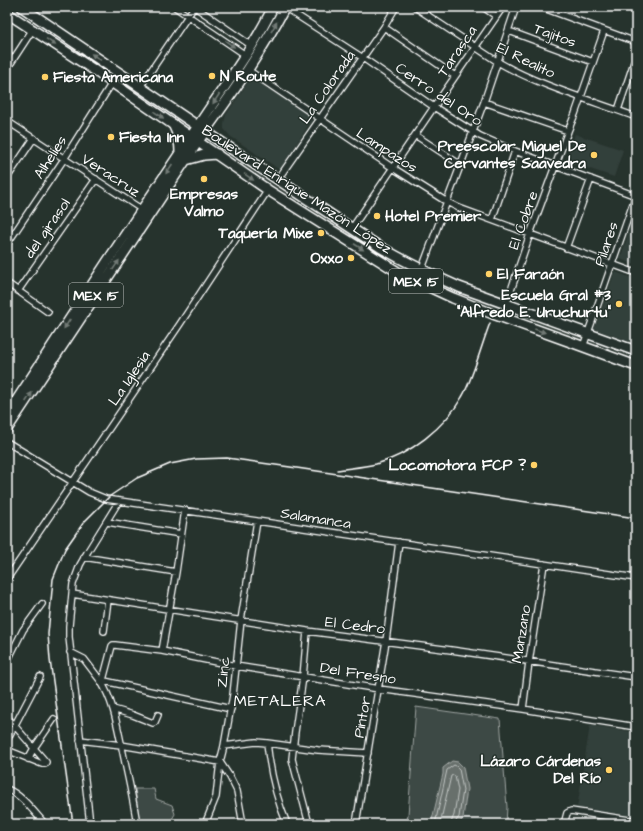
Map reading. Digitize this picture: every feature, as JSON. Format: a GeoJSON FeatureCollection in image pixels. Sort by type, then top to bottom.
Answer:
{"type":"FeatureCollection","features":[{"type":"Feature","properties":{"kind":"main road","name":"MEX 15"},"geometry":{"type":"LineString","coordinates":[[22,7],[202,128]]}},
{"type":"Feature","properties":{"kind":"main road"},"geometry":{"type":"LineString","coordinates":[[195,139],[247,56],[273,7]]}},
{"type":"Feature","properties":{"kind":"main road"},"geometry":{"type":"LineString","coordinates":[[202,128],[248,70],[274,27],[284,7]]}},
{"type":"Feature","properties":{"kind":"main road","name":"Boulevard Enrique Mazón López"},"geometry":{"type":"LineString","coordinates":[[7,13],[33,29],[268,190],[380,261],[417,282],[493,314],[636,366]]}},
{"type":"Feature","properties":{"kind":"main road"},"geometry":{"type":"LineString","coordinates":[[247,56],[244,66],[248,70]]}},
{"type":"Feature","properties":{"kind":"main road"},"geometry":{"type":"LineString","coordinates":[[173,124],[180,141],[180,152]]}},
{"type":"Feature","properties":{"kind":"main road","name":"Boulevard Enrique Mazón López"},"geometry":{"type":"LineString","coordinates":[[202,128],[380,247],[405,261],[459,287],[636,352]]}},
{"type":"Feature","properties":{"kind":"main road","name":"MEX 15"},"geometry":{"type":"LineString","coordinates":[[7,429],[146,212],[180,152],[195,139]]}},
{"type":"Feature","properties":{"kind":"main road","name":"MEX 15"},"geometry":{"type":"LineString","coordinates":[[7,415],[106,262],[186,160],[195,139]]}},
{"type":"Feature","properties":{"kind":"main road"},"geometry":{"type":"LineString","coordinates":[[186,160],[204,155],[217,154]]}},
{"type":"Feature","properties":{"kind":"street"},"geometry":{"type":"LineString","coordinates":[[175,7],[247,56]]}},
{"type":"Feature","properties":{"kind":"street"},"geometry":{"type":"LineString","coordinates":[[140,87],[195,7],[252,46]]}},
{"type":"Feature","properties":{"kind":"street","name":"Cerro del Oro"},"geometry":{"type":"LineString","coordinates":[[284,7],[473,132],[514,151],[636,195]]}},
{"type":"Feature","properties":{"kind":"street","name":"La Colorada"},"geometry":{"type":"LineString","coordinates":[[278,179],[363,58],[396,7]]}},
{"type":"Feature","properties":{"kind":"street","name":"El Realito"},"geometry":{"type":"LineString","coordinates":[[415,7],[498,62],[520,74],[580,98],[636,117]]}},
{"type":"Feature","properties":{"kind":"street"},"geometry":{"type":"LineString","coordinates":[[483,7],[496,16]]}},
{"type":"Feature","properties":{"kind":"street","name":"Tarasca"},"geometry":{"type":"LineString","coordinates":[[352,228],[503,7]]}},
{"type":"Feature","properties":{"kind":"street"},"geometry":{"type":"LineString","coordinates":[[417,282],[484,102],[516,7]]}},
{"type":"Feature","properties":{"kind":"street"},"geometry":{"type":"LineString","coordinates":[[541,7],[636,42]]}},
{"type":"Feature","properties":{"kind":"street"},"geometry":{"type":"LineString","coordinates":[[216,34],[222,25]]}},
{"type":"Feature","properties":{"kind":"street"},"geometry":{"type":"LineString","coordinates":[[384,27],[455,76]]}},
{"type":"Feature","properties":{"kind":"street"},"geometry":{"type":"LineString","coordinates":[[7,69],[33,29]]}},
{"type":"Feature","properties":{"kind":"street","name":"Tajitos"},"geometry":{"type":"LineString","coordinates":[[509,31],[593,62]]}},
{"type":"Feature","properties":{"kind":"street","name":"El Cobre"},"geometry":{"type":"LineString","coordinates":[[506,305],[530,234],[604,31]]}},
{"type":"Feature","properties":{"kind":"street"},"geometry":{"type":"LineString","coordinates":[[618,110],[636,56]]}},
{"type":"Feature","properties":{"kind":"street","name":"Lampazos"},"geometry":{"type":"LineString","coordinates":[[248,70],[392,168],[447,202],[459,208],[636,273]]}},
{"type":"Feature","properties":{"kind":"street","name":"Alhelíes"},"geometry":{"type":"LineString","coordinates":[[7,244],[64,159],[112,83]]}},
{"type":"Feature","properties":{"kind":"street"},"geometry":{"type":"LineString","coordinates":[[484,102],[568,131]]}},
{"type":"Feature","properties":{"kind":"street","name":"Veracruz"},"geometry":{"type":"LineString","coordinates":[[7,121],[146,212]]}},
{"type":"Feature","properties":{"kind":"street"},"geometry":{"type":"LineString","coordinates":[[415,135],[461,165]]}},
{"type":"Feature","properties":{"kind":"street"},"geometry":{"type":"LineString","coordinates":[[7,178],[34,138]]}},
{"type":"Feature","properties":{"kind":"street"},"geometry":{"type":"LineString","coordinates":[[492,220],[514,151]]}},
{"type":"Feature","properties":{"kind":"street","name":"del girasol"},"geometry":{"type":"LineString","coordinates":[[18,291],[96,179]]}},
{"type":"Feature","properties":{"kind":"street"},"geometry":{"type":"LineString","coordinates":[[566,248],[591,179]]}},
{"type":"Feature","properties":{"kind":"street","name":"La Iglesia"},"geometry":{"type":"LineString","coordinates":[[7,579],[180,324],[268,190]]}},
{"type":"Feature","properties":{"kind":"street","name":"Pilares"},"geometry":{"type":"LineString","coordinates":[[583,347],[636,195]]}},
{"type":"Feature","properties":{"kind":"street"},"geometry":{"type":"LineString","coordinates":[[7,283],[48,312]]}},
{"type":"Feature","properties":{"kind":"street","name":"Salamanca"},"geometry":{"type":"LineString","coordinates":[[7,442],[72,482],[106,499],[636,578]]}},
{"type":"Feature","properties":{"kind":"street"},"geometry":{"type":"LineString","coordinates":[[90,824],[70,652],[69,632],[72,594],[76,576],[84,557],[119,501]]}},
{"type":"Feature","properties":{"kind":"street"},"geometry":{"type":"LineString","coordinates":[[162,652],[185,510]]}},
{"type":"Feature","properties":{"kind":"street","name":"Zinc"},"geometry":{"type":"LineString","coordinates":[[205,824],[216,797],[220,762],[231,709],[241,620],[256,521]]}},
{"type":"Feature","properties":{"kind":"street"},"geometry":{"type":"LineString","coordinates":[[107,522],[181,534]]}},
{"type":"Feature","properties":{"kind":"street","name":"Pintor"},"geometry":{"type":"LineString","coordinates":[[356,824],[386,641],[399,542]]}},
{"type":"Feature","properties":{"kind":"street"},"geometry":{"type":"LineString","coordinates":[[84,557],[176,572]]}},
{"type":"Feature","properties":{"kind":"street","name":"Manzano"},"geometry":{"type":"LineString","coordinates":[[523,709],[544,564]]}},
{"type":"Feature","properties":{"kind":"street","name":"El Cedro"},"geometry":{"type":"LineString","coordinates":[[72,594],[307,631],[636,677]]}},
{"type":"Feature","properties":{"kind":"street"},"geometry":{"type":"LineString","coordinates":[[104,631],[108,600]]}},
{"type":"Feature","properties":{"kind":"street"},"geometry":{"type":"LineString","coordinates":[[7,662],[23,630],[42,604]]}},
{"type":"Feature","properties":{"kind":"street"},"geometry":{"type":"LineString","coordinates":[[307,631],[303,677],[292,759],[309,824]]}},
{"type":"Feature","properties":{"kind":"street","name":"Del Fresno"},"geometry":{"type":"LineString","coordinates":[[101,680],[113,645],[378,689],[523,709],[636,727]]}},
{"type":"Feature","properties":{"kind":"street"},"geometry":{"type":"LineString","coordinates":[[70,652],[84,659],[101,680],[108,693],[118,727],[131,787],[137,824]]}},
{"type":"Feature","properties":{"kind":"street"},"geometry":{"type":"LineString","coordinates":[[7,740],[40,678]]}},
{"type":"Feature","properties":{"kind":"street"},"geometry":{"type":"LineString","coordinates":[[101,680],[231,709]]}},
{"type":"Feature","properties":{"kind":"street"},"geometry":{"type":"LineString","coordinates":[[113,709],[153,723],[158,715]]}},
{"type":"Feature","properties":{"kind":"street"},"geometry":{"type":"LineString","coordinates":[[7,717],[46,760],[45,764],[7,750]]}},
{"type":"Feature","properties":{"kind":"street"},"geometry":{"type":"LineString","coordinates":[[28,759],[54,719]]}},
{"type":"Feature","properties":{"kind":"street"},"geometry":{"type":"LineString","coordinates":[[80,740],[121,745],[220,762],[237,791],[243,824]]}},
{"type":"Feature","properties":{"kind":"street"},"geometry":{"type":"LineString","coordinates":[[224,746],[256,742],[318,750],[368,753]]}},
{"type":"Feature","properties":{"kind":"street"},"geometry":{"type":"LineString","coordinates":[[267,743],[270,768],[279,802],[288,824]]}},
{"type":"Feature","properties":{"kind":"street"},"geometry":{"type":"LineString","coordinates":[[7,789],[25,801],[45,824]]}},
{"type":"Feature","properties":{"kind":"street"},"geometry":{"type":"LineString","coordinates":[[564,824],[567,813],[571,810],[636,821]]}},
{"type":"Feature","properties":{"kind":"shaded area"},"geometry":{"type":"Polygon","coordinates":[[[251,77],[313,118],[280,170],[230,136],[224,129],[226,115],[251,77]]]}},
{"type":"Feature","properties":{"kind":"shaded area","name":"Preescolar Miguel De Cervantes Saavedra"},"geometry":{"type":"Polygon","coordinates":[[[575,134],[623,150],[614,177],[566,161],[575,134]]]}},
{"type":"Feature","properties":{"kind":"shaded area"},"geometry":{"type":"Polygon","coordinates":[[[636,211],[636,265],[620,259],[636,211]]]}},
{"type":"Feature","properties":{"kind":"shaded area","name":"Escuela Gral #3 \"Alfredo E. Uruchurtu\""},"geometry":{"type":"Polygon","coordinates":[[[615,272],[636,279],[636,344],[594,329],[615,272]]]}},
{"type":"Feature","properties":{"kind":"shaded area"},"geometry":{"type":"Polygon","coordinates":[[[416,707],[500,719],[507,807],[506,824],[406,824],[408,815],[416,707]]]}},
{"type":"Feature","properties":{"kind":"shaded area","name":"Lázaro Cárdenas Del Río"},"geometry":{"type":"Polygon","coordinates":[[[590,725],[636,732],[636,817],[577,808],[590,725]]]}},
{"type":"Feature","properties":{"kind":"shaded area"},"geometry":{"type":"Polygon","coordinates":[[[135,789],[154,789],[156,799],[172,805],[175,814],[169,824],[140,824],[135,789]]]}},
{"type":"Feature","properties":{"kind":"water"},"geometry":{"type":"Polygon","coordinates":[[[452,761],[458,762],[463,767],[467,789],[463,818],[459,824],[431,824],[443,774],[443,768],[452,761]]]}},
{"type":"Feature","properties":{"kind":"railway"},"geometry":{"type":"LineString","coordinates":[[337,470],[371,465],[389,460],[414,447],[436,429],[455,408],[462,397],[470,381],[490,323]]}},
{"type":"Feature","properties":{"kind":"railway"},"geometry":{"type":"LineString","coordinates":[[73,824],[50,660],[48,634],[53,579],[65,549],[84,522],[110,496],[137,478],[170,464],[196,459],[227,458],[636,518]]}},
{"type":"Feature","properties":{"kind":"place","name":"N Route"},"geometry":{"type":"Point","coordinates":[212,76]}},
{"type":"Feature","properties":{"kind":"place","name":"Fiesta Americana"},"geometry":{"type":"Point","coordinates":[45,77]}},
{"type":"Feature","properties":{"kind":"place","name":"Fiesta Inn"},"geometry":{"type":"Point","coordinates":[111,137]}},
{"type":"Feature","properties":{"kind":"place","name":"Preescolar Miguel De Cervantes Saavedra"},"geometry":{"type":"Point","coordinates":[594,155]}},
{"type":"Feature","properties":{"kind":"place","name":"Empresas Valmo"},"geometry":{"type":"Point","coordinates":[204,179]}},
{"type":"Feature","properties":{"kind":"place","name":"Hotel Premier"},"geometry":{"type":"Point","coordinates":[377,216]}},
{"type":"Feature","properties":{"kind":"place","name":"Taquería Mixe"},"geometry":{"type":"Point","coordinates":[321,233]}},
{"type":"Feature","properties":{"kind":"place","name":"Oxxo"},"geometry":{"type":"Point","coordinates":[351,258]}},
{"type":"Feature","properties":{"kind":"place","name":"El Faraón"},"geometry":{"type":"Point","coordinates":[489,274]}},
{"type":"Feature","properties":{"kind":"place","name":"Escuela Gral #3 \"Alfredo E. Uruchurtu\""},"geometry":{"type":"Point","coordinates":[619,304]}},
{"type":"Feature","properties":{"kind":"place","name":"Locomotora FCP ?"},"geometry":{"type":"Point","coordinates":[534,465]}},
{"type":"Feature","properties":{"kind":"place","name":"Lázaro Cárdenas Del Río"},"geometry":{"type":"Point","coordinates":[609,770]}},
{"type":"Feature","properties":{"kind":"district","name":"METALERA"},"geometry":{"type":"Point","coordinates":[280,700]}}]}
